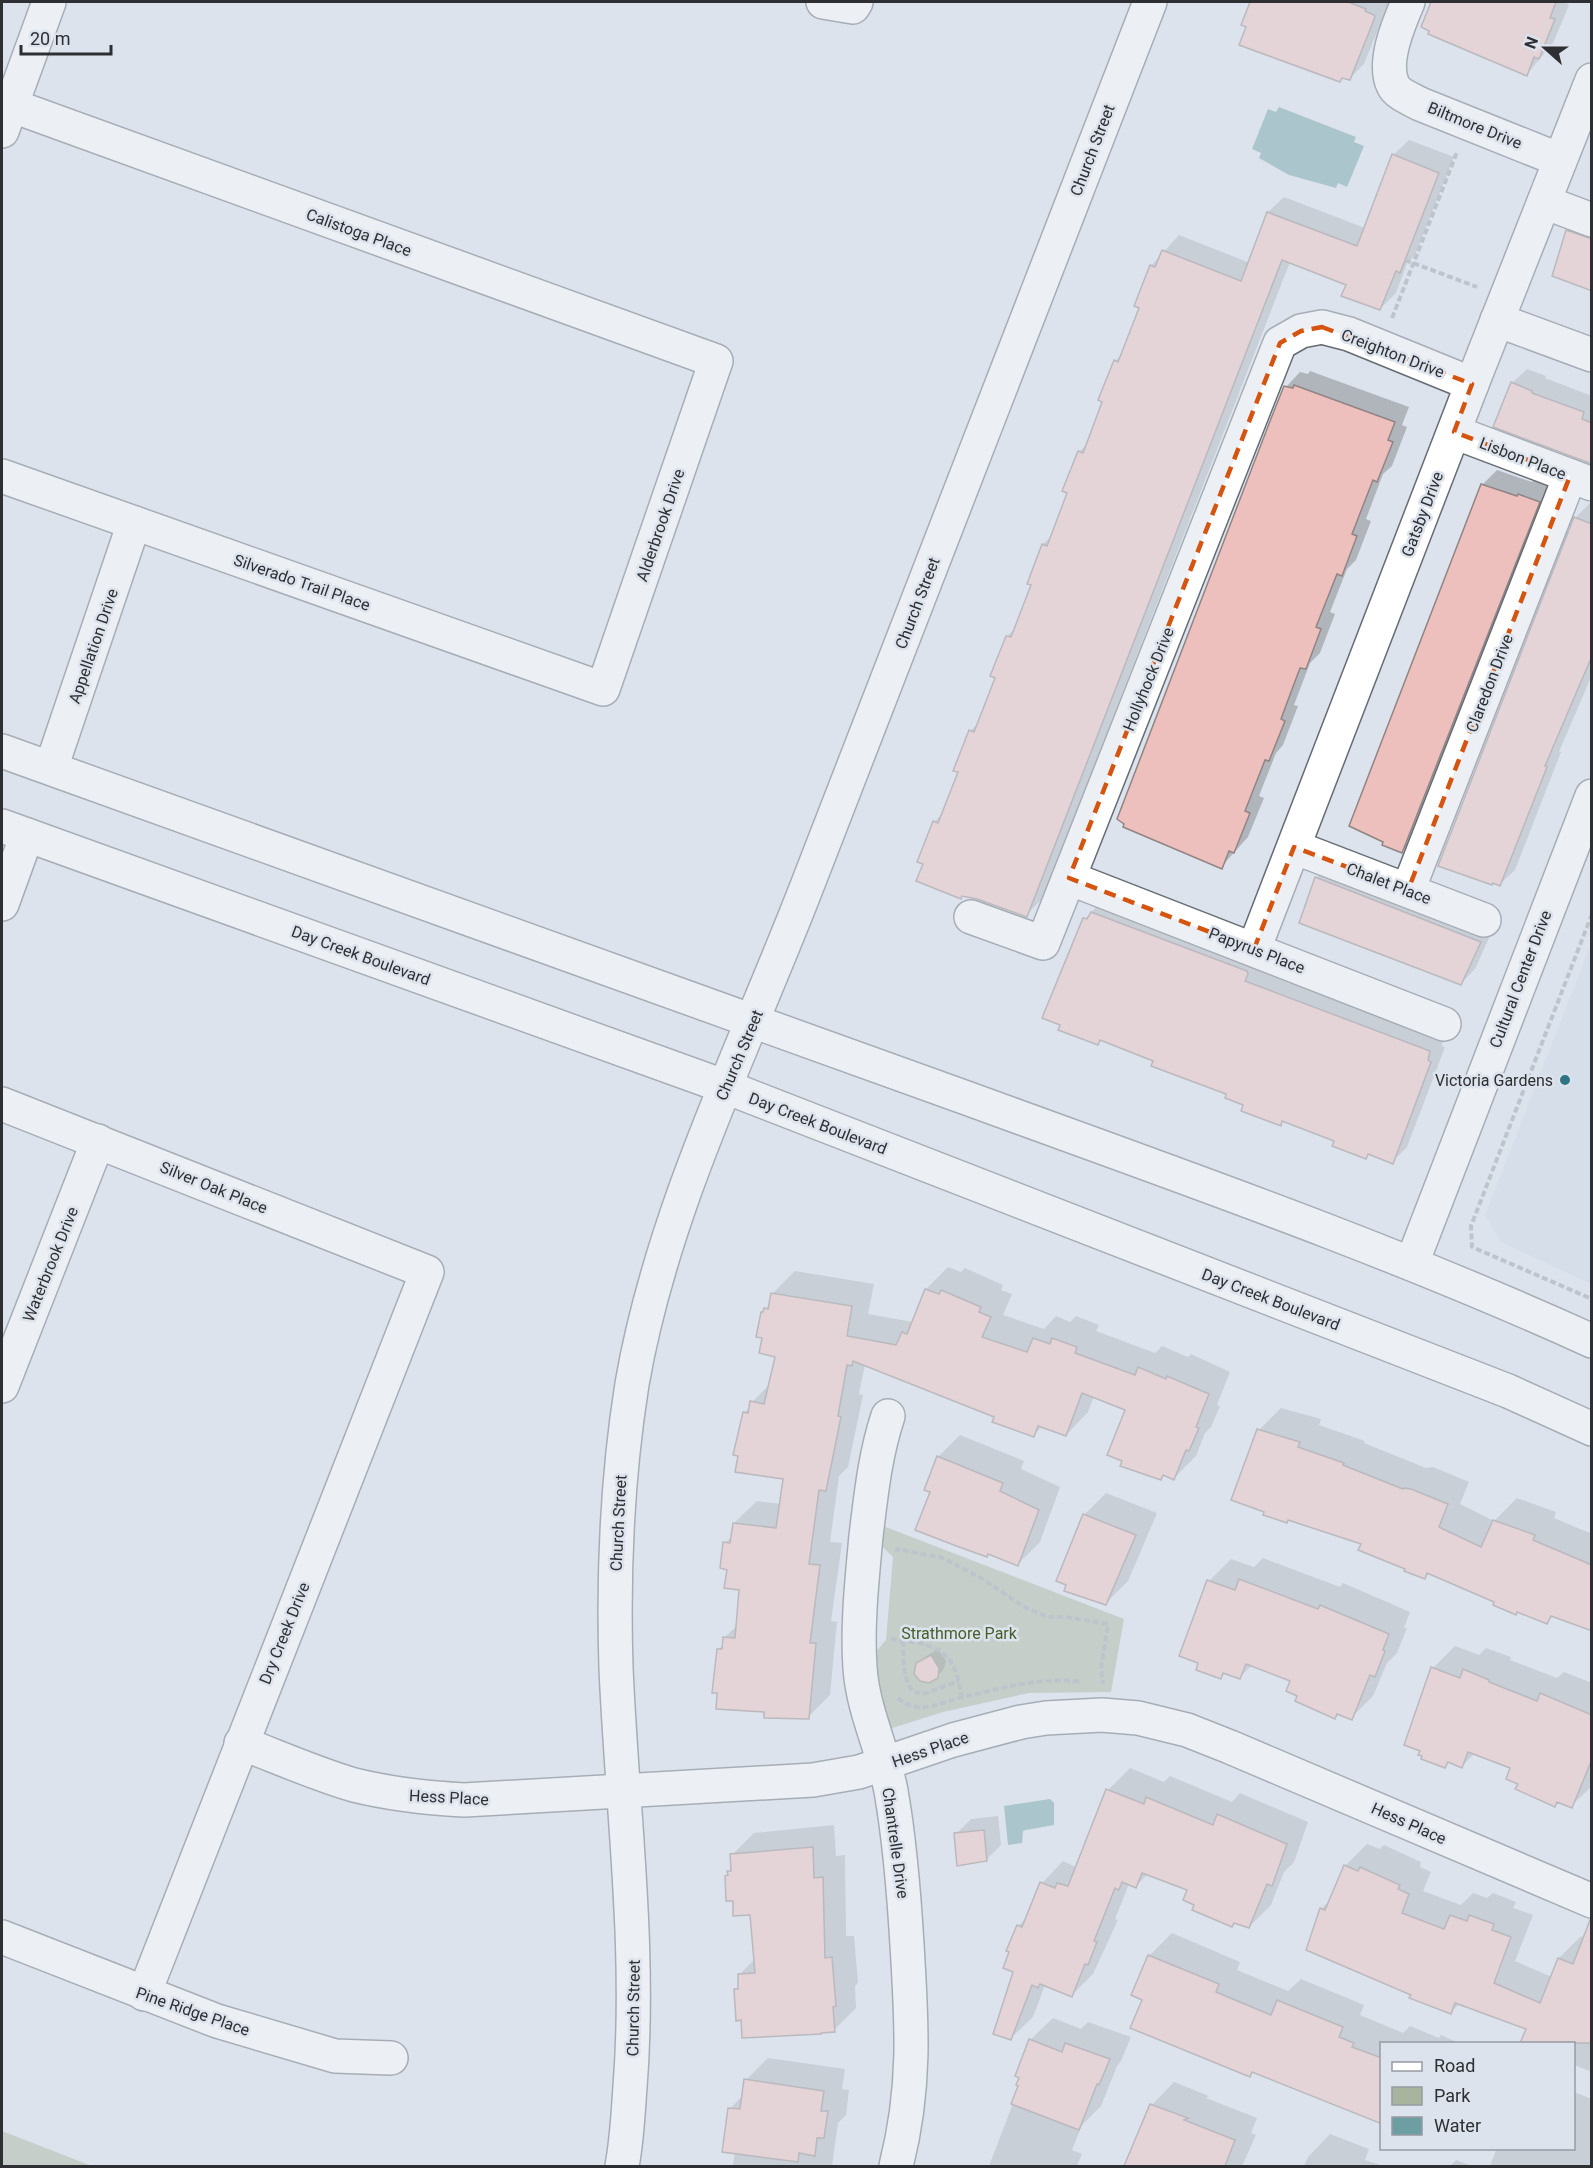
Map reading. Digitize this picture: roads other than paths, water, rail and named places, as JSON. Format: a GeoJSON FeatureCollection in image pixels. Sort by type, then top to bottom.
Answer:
{"type":"FeatureCollection","features":[{"type":"Feature","properties":{"kind":"street"},"geometry":{"type":"LineString","coordinates":[[5,113],[50,2]]}},
{"type":"Feature","properties":{"kind":"street","name":"Church Street"},"geometry":{"type":"LineString","coordinates":[[622,2166],[634,2041],[634,1931],[616,1669],[615,1580],[619,1481],[636,1365],[662,1264],[698,1153],[777,965],[1149,2]]}},
{"type":"Feature","properties":{"kind":"street","name":"Biltmore Drive"},"geometry":{"type":"LineString","coordinates":[[1408,2],[1396,31],[1389,63],[1393,85],[1420,104],[1560,160]]}},
{"type":"Feature","properties":{"kind":"street","name":"Gatsby Drive"},"geometry":{"type":"LineString","coordinates":[[1254,948],[1592,80]]}},
{"type":"Feature","properties":{"kind":"street","name":"Calistoga Place"},"geometry":{"type":"LineString","coordinates":[[5,113],[716,361]]}},
{"type":"Feature","properties":{"kind":"street"},"geometry":{"type":"LineString","coordinates":[[1544,202],[1592,220]]}},
{"type":"Feature","properties":{"kind":"street"},"geometry":{"type":"LineString","coordinates":[[1502,309],[1592,355]]}},
{"type":"Feature","properties":{"kind":"street","name":"Creighton Drive"},"geometry":{"type":"LineString","coordinates":[[1280,344],[1300,331],[1322,327],[1380,347],[1472,384]]}},
{"type":"Feature","properties":{"kind":"street","name":"Hollyhock Drive"},"geometry":{"type":"LineString","coordinates":[[971,916],[1043,943],[1280,344]]}},
{"type":"Feature","properties":{"kind":"street","name":"Alderbrook Drive"},"geometry":{"type":"LineString","coordinates":[[603,689],[716,361]]}},
{"type":"Feature","properties":{"kind":"street","name":"Lisbon Place"},"geometry":{"type":"LineString","coordinates":[[1454,432],[1581,480]]}},
{"type":"Feature","properties":{"kind":"street","name":"Silverado Trail Place"},"geometry":{"type":"LineString","coordinates":[[2,476],[603,689]]}},
{"type":"Feature","properties":{"kind":"street","name":"Claredon Drive"},"geometry":{"type":"LineString","coordinates":[[1408,890],[1581,480]]}},
{"type":"Feature","properties":{"kind":"street","name":"Appellation Drive"},"geometry":{"type":"LineString","coordinates":[[51,768],[134,523]]}},
{"type":"Feature","properties":{"kind":"street"},"geometry":{"type":"LineString","coordinates":[[2,751],[1072,1136],[1412,1263],[1500,1299],[1592,1341]]}},
{"type":"Feature","properties":{"kind":"street","name":"Cultural Center Drive"},"geometry":{"type":"LineString","coordinates":[[1412,1263],[1592,796]]}},
{"type":"Feature","properties":{"kind":"street"},"geometry":{"type":"LineString","coordinates":[[2,904],[14,830]]}},
{"type":"Feature","properties":{"kind":"street","name":"Day Creek Boulevard"},"geometry":{"type":"LineString","coordinates":[[14,830],[726,1087],[1509,1391],[1592,1429]]}},
{"type":"Feature","properties":{"kind":"street","name":"Chalet Place"},"geometry":{"type":"LineString","coordinates":[[1294,847],[1484,920]]}},
{"type":"Feature","properties":{"kind":"street","name":"Papyrus Place"},"geometry":{"type":"LineString","coordinates":[[1069,878],[1254,948],[1444,1024]]}},
{"type":"Feature","properties":{"kind":"street","name":"Silver Oak Place"},"geometry":{"type":"LineString","coordinates":[[2,1104],[427,1272]]}},
{"type":"Feature","properties":{"kind":"street","name":"Waterbrook Drive"},"geometry":{"type":"LineString","coordinates":[[2,1386],[98,1141]]}},
{"type":"Feature","properties":{"kind":"street","name":"Dry Creek Drive"},"geometry":{"type":"LineString","coordinates":[[144,1994],[427,1272]]}},
{"type":"Feature","properties":{"kind":"street","name":"Chantrelle Drive"},"geometry":{"type":"LineString","coordinates":[[888,1416],[876,1458],[872,1486],[864,1563],[860,1668],[866,1708],[884,1765],[896,1824],[911,1995],[910,2095],[904,2136],[896,2166]]}},
{"type":"Feature","properties":{"kind":"street","name":"Hess Place"},"geometry":{"type":"LineString","coordinates":[[241,1743],[352,1784],[424,1798],[464,1800],[813,1780],[884,1765],[953,1740],[1021,1722],[1086,1715],[1125,1716],[1187,1730],[1230,1747],[1592,1901]]}},
{"type":"Feature","properties":{"kind":"street","name":"Pine Ridge Place"},"geometry":{"type":"LineString","coordinates":[[2,1937],[217,2021],[335,2056],[392,2058]]}},
{"type":"Feature","properties":{"kind":"water"},"geometry":{"type":"Polygon","coordinates":[[[1279,107],[1356,137],[1354,142],[1364,146],[1347,187],[1338,183],[1336,188],[1289,175],[1259,158],[1261,153],[1252,149],[1268,109],[1276,112],[1279,107]]]}},
{"type":"Feature","properties":{"kind":"water"},"geometry":{"type":"Polygon","coordinates":[[[1050,1799],[1054,1803],[1054,1825],[1023,1831],[1022,1843],[1008,1845],[1004,1806],[1050,1799]]]}},
{"type":"Feature","properties":{"kind":"place","name":"Victoria Gardens"},"geometry":{"type":"Point","coordinates":[1565,1080]}},
{"type":"Feature","properties":{"kind":"park label","name":"Strathmore Park"},"geometry":{"type":"Point","coordinates":[959,1633]}}]}
